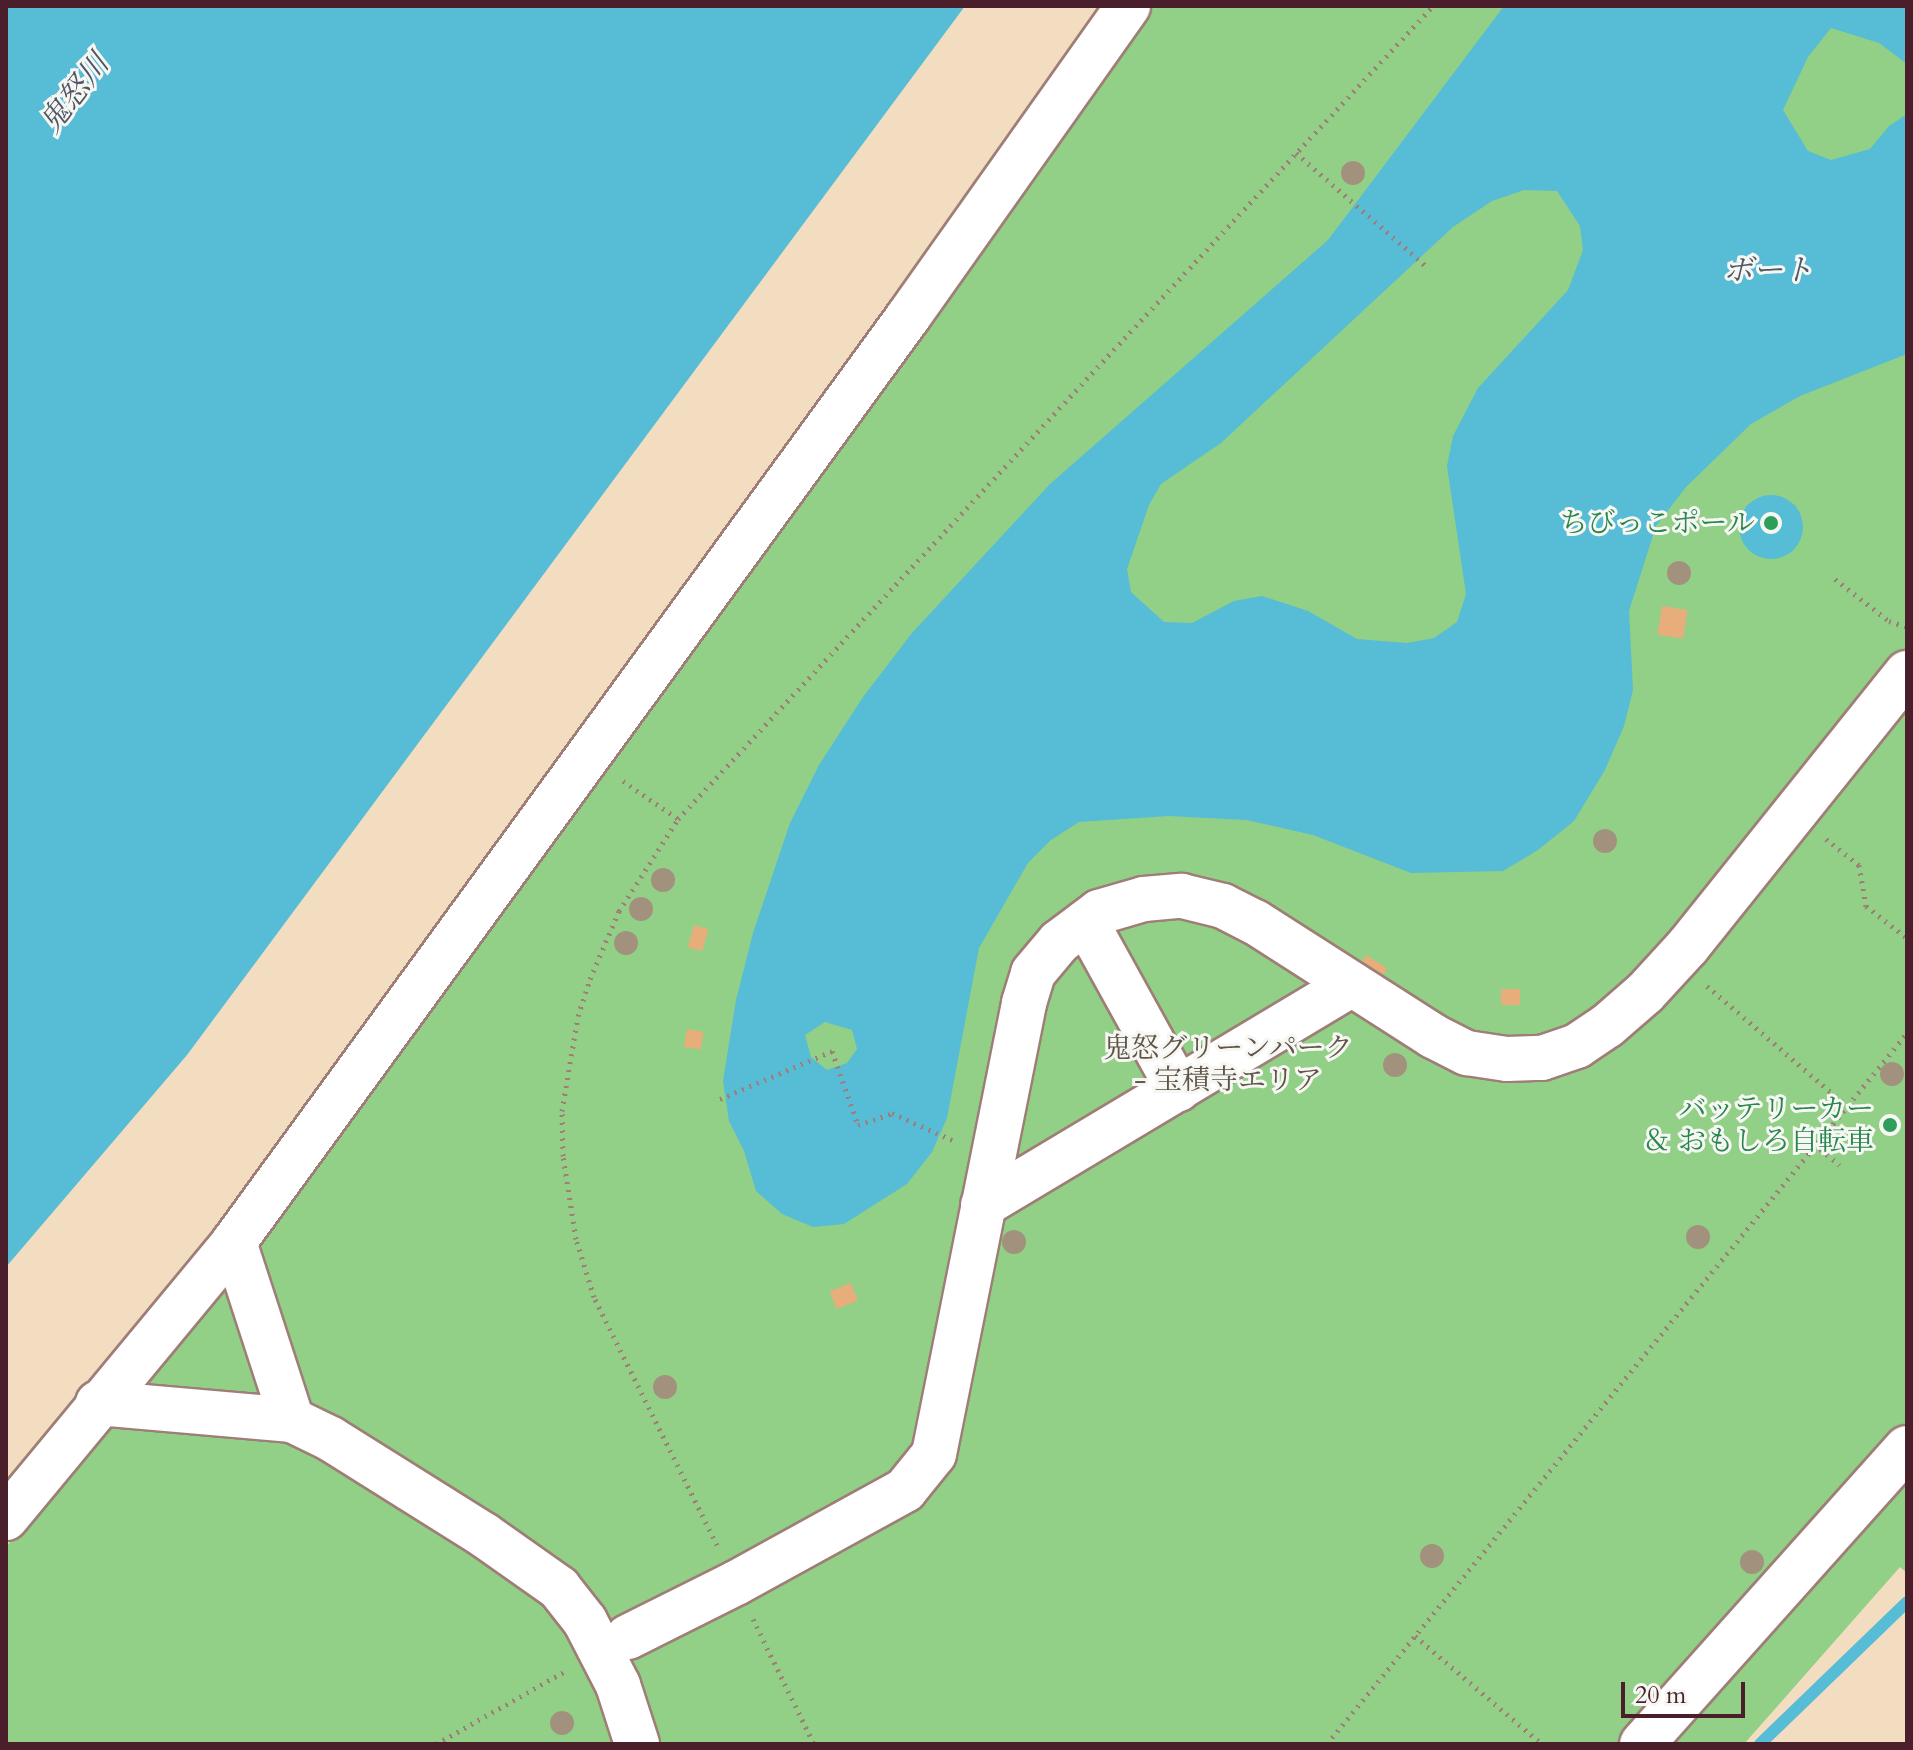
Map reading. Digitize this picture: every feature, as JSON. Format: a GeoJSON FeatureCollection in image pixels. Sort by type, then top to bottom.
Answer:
{"type":"FeatureCollection","features":[{"type":"Feature","properties":{"kind":"street"},"geometry":{"type":"LineString","coordinates":[[6,1518],[234,1242],[908,317],[1128,6]]}},
{"type":"Feature","properties":{"kind":"street"},"geometry":{"type":"LineString","coordinates":[[628,1637],[736,1583],[905,1490],[928,1464],[934,1454],[1033,973],[1059,942],[1099,912],[1144,899],[1182,896],[1196,899],[1223,906],[1255,922],[1433,1036],[1467,1053],[1507,1059],[1542,1058],[1577,1046],[1607,1026],[1676,959],[1907,673]]}},
{"type":"Feature","properties":{"kind":"street"},"geometry":{"type":"LineString","coordinates":[[1086,922],[1178,1089]]}},
{"type":"Feature","properties":{"kind":"street"},"geometry":{"type":"LineString","coordinates":[[983,1205],[1351,985]]}},
{"type":"Feature","properties":{"kind":"street"},"geometry":{"type":"LineString","coordinates":[[234,1242],[292,1420]]}},
{"type":"Feature","properties":{"kind":"street"},"geometry":{"type":"LineString","coordinates":[[98,1403],[292,1420],[331,1439],[559,1588],[585,1621],[618,1685],[637,1744]]}},
{"type":"Feature","properties":{"kind":"street"},"geometry":{"type":"LineString","coordinates":[[1642,1744],[1907,1448]]}},
{"type":"Feature","properties":{"kind":"path"},"geometry":{"type":"LineString","coordinates":[[814,1744],[594,1297],[576,1239],[563,1156],[562,1111],[569,1059],[590,979],[619,911],[678,819],[1433,6]]}},
{"type":"Feature","properties":{"kind":"path"},"geometry":{"type":"LineString","coordinates":[[1296,153],[1426,266]]}},
{"type":"Feature","properties":{"kind":"path"},"geometry":{"type":"LineString","coordinates":[[1835,579],[1889,621],[1907,627]]}},
{"type":"Feature","properties":{"kind":"path"},"geometry":{"type":"LineString","coordinates":[[588,757],[678,819]]}},
{"type":"Feature","properties":{"kind":"path"},"geometry":{"type":"LineString","coordinates":[[1825,838],[1859,865],[1866,906],[1907,938]]}},
{"type":"Feature","properties":{"kind":"path"},"geometry":{"type":"LineString","coordinates":[[1676,959],[1846,1105]]}},
{"type":"Feature","properties":{"kind":"path"},"geometry":{"type":"LineString","coordinates":[[1327,1744],[1907,1033]]}},
{"type":"Feature","properties":{"kind":"path"},"geometry":{"type":"LineString","coordinates":[[720,1099],[832,1051],[858,1125],[892,1113],[951,1139]]}},
{"type":"Feature","properties":{"kind":"path"},"geometry":{"type":"LineString","coordinates":[[1814,1144],[1840,1165]]}},
{"type":"Feature","properties":{"kind":"path"},"geometry":{"type":"LineString","coordinates":[[1415,1636],[1542,1744]]}},
{"type":"Feature","properties":{"kind":"path"},"geometry":{"type":"LineString","coordinates":[[436,1744],[574,1666]]}},
{"type":"Feature","properties":{"kind":"green space","name":"鬼怒グリーンパーク - 宝積寺エリア"},"geometry":{"type":"Polygon","coordinates":[[[1153,6],[1907,6],[1907,1573],[1900,1567],[1744,1744],[6,1744],[6,1547],[68,1471],[617,746],[1153,6]]]}},
{"type":"Feature","properties":{"kind":"water","name":"鬼怒川"},"geometry":{"type":"Polygon","coordinates":[[[6,6],[965,6],[187,1055],[6,1267],[6,6]]]}},
{"type":"Feature","properties":{"kind":"water","name":"ボート"},"geometry":{"type":"Polygon","coordinates":[[[1504,6],[1907,6],[1907,64],[1879,43],[1831,28],[1808,57],[1783,110],[1808,151],[1831,160],[1870,149],[1889,126],[1907,114],[1907,354],[1800,396],[1751,424],[1686,487],[1656,526],[1629,611],[1633,690],[1624,726],[1605,770],[1574,821],[1538,850],[1503,871],[1411,873],[1313,835],[1247,820],[1169,816],[1079,822],[1051,840],[1028,863],[979,948],[947,1118],[932,1152],[907,1184],[844,1224],[813,1227],[782,1214],[756,1191],[744,1151],[729,1121],[723,1081],[736,1000],[753,933],[790,823],[819,765],[863,697],[912,633],[1050,484],[1328,240],[1504,6]],[[1524,190],[1492,201],[1453,227],[1221,443],[1161,484],[1149,505],[1127,569],[1131,592],[1164,622],[1192,623],[1234,601],[1262,596],[1308,611],[1357,639],[1407,643],[1434,638],[1457,622],[1466,594],[1447,466],[1453,436],[1478,388],[1568,290],[1583,250],[1580,226],[1557,191],[1524,190]],[[825,1022],[805,1035],[811,1057],[827,1070],[847,1063],[857,1049],[852,1030],[825,1022]]]}},
{"type":"Feature","properties":{"kind":"water","name":"ちびっこポール"},"geometry":{"type":"Polygon","coordinates":[[[1765,495],[1777,495],[1794,504],[1801,515],[1801,539],[1794,550],[1777,559],[1765,559],[1753,554],[1744,545],[1739,533],[1739,521],[1744,509],[1753,500],[1765,495]]]}},
{"type":"Feature","properties":{"kind":"building"},"geometry":{"type":"Polygon","coordinates":[[[1662,606],[1688,610],[1683,639],[1657,635],[1662,606]]]}},
{"type":"Feature","properties":{"kind":"building"},"geometry":{"type":"Polygon","coordinates":[[[694,925],[708,929],[702,951],[688,947],[694,925]]]}},
{"type":"Feature","properties":{"kind":"building"},"geometry":{"type":"Polygon","coordinates":[[[1366,955],[1387,968],[1378,983],[1357,969],[1366,955]]]}},
{"type":"Feature","properties":{"kind":"building"},"geometry":{"type":"Polygon","coordinates":[[[1501,989],[1520,989],[1520,1005],[1501,1005],[1501,989]]]}},
{"type":"Feature","properties":{"kind":"building"},"geometry":{"type":"Polygon","coordinates":[[[687,1029],[704,1032],[701,1050],[684,1047],[687,1029]]]}},
{"type":"Feature","properties":{"kind":"building"},"geometry":{"type":"Polygon","coordinates":[[[851,1283],[858,1301],[836,1309],[830,1291],[851,1283]]]}},
{"type":"Feature","properties":{"kind":"waterway"},"geometry":{"type":"LineString","coordinates":[[1760,1744],[1907,1602]]}},
{"type":"Feature","properties":{"kind":"place","name":"ちびっこポール"},"geometry":{"type":"Point","coordinates":[1771,523]}},
{"type":"Feature","properties":{"kind":"place","name":"バッテリーカー ＆ おもしろ自転車"},"geometry":{"type":"Point","coordinates":[1890,1125]}}]}
